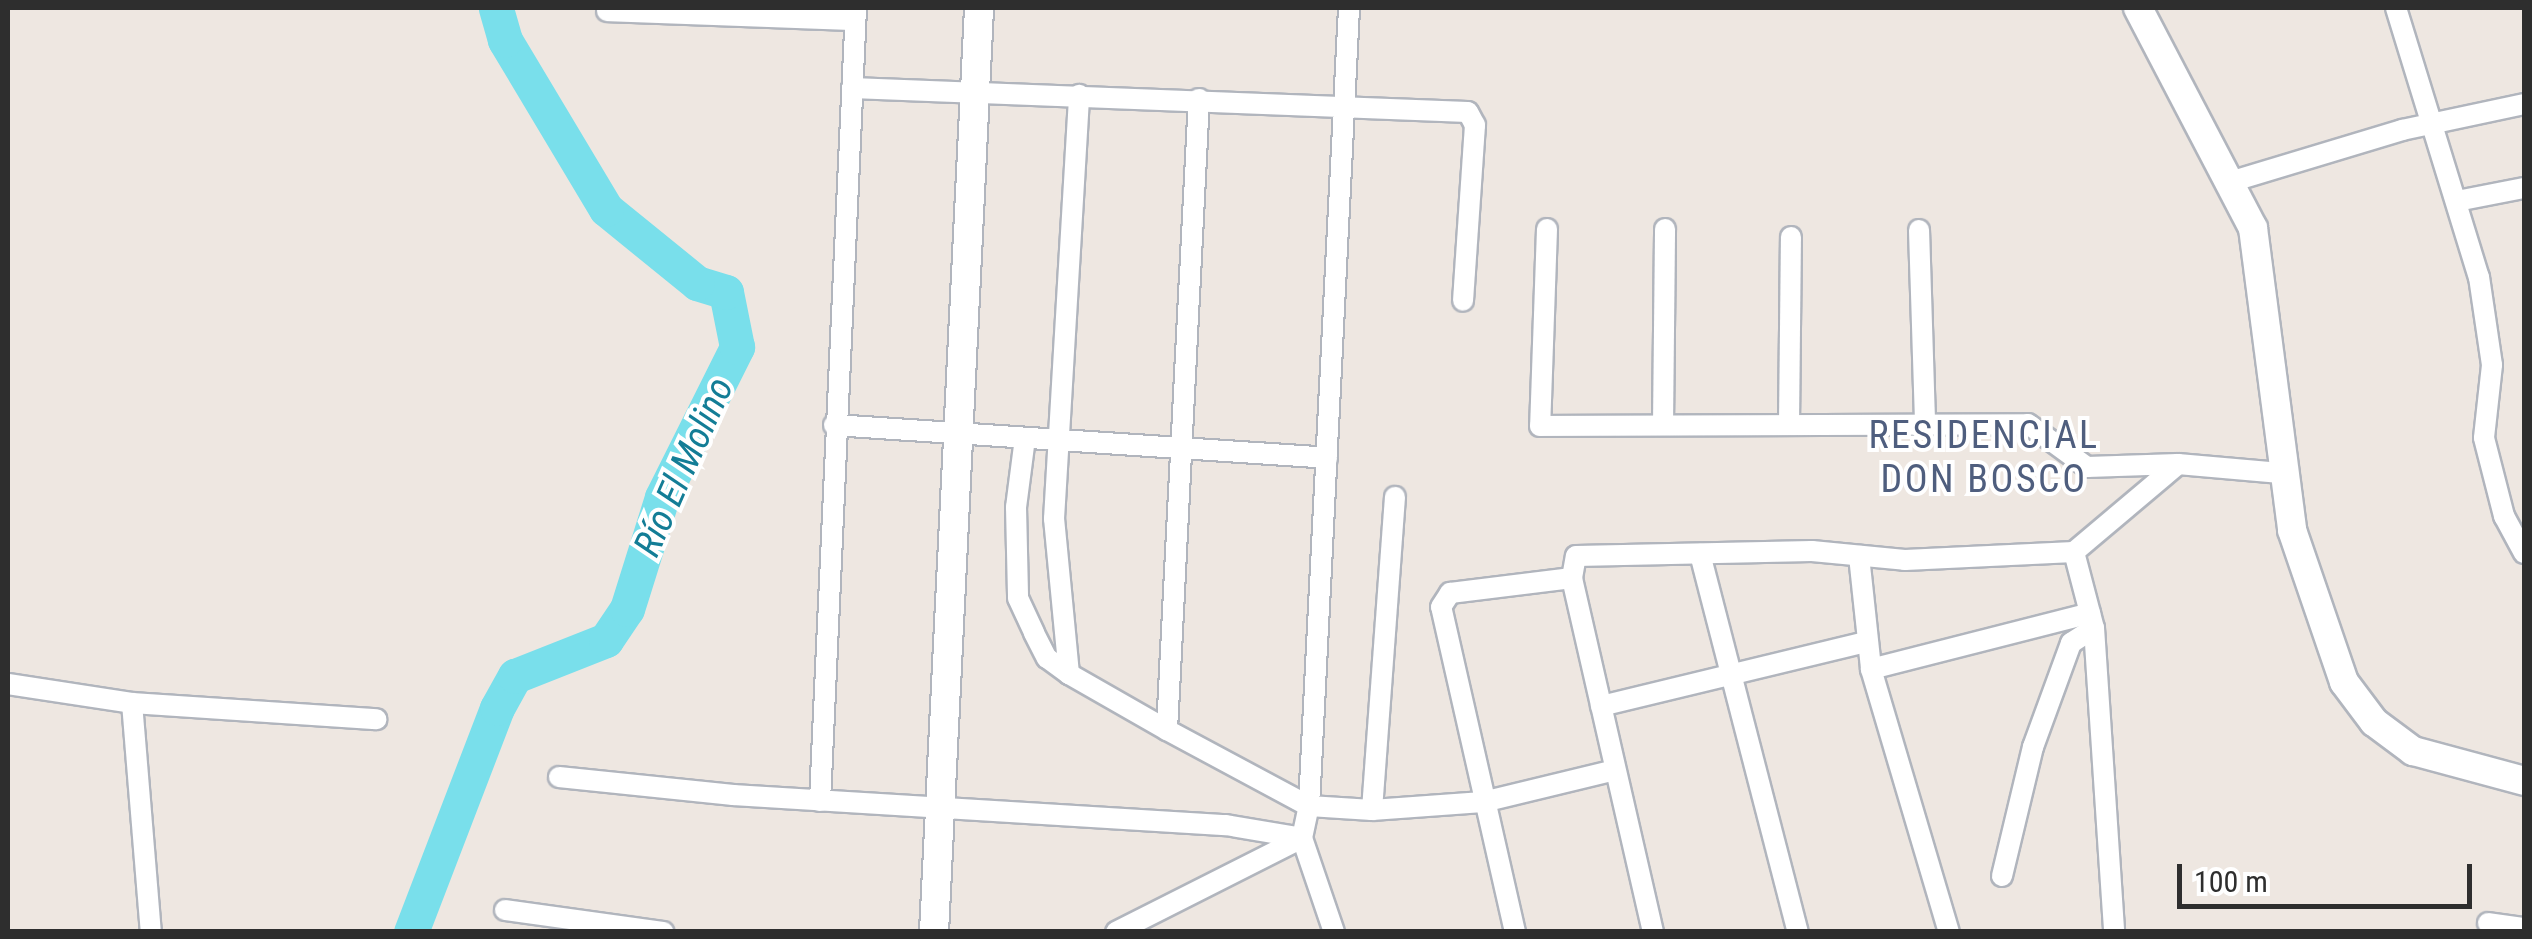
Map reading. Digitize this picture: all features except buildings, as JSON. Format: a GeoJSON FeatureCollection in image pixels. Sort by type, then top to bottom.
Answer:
{"type":"FeatureCollection","features":[{"type":"Feature","properties":{"kind":"street"},"geometry":{"type":"LineString","coordinates":[[934,932],[979,8]]}},
{"type":"Feature","properties":{"kind":"street"},"geometry":{"type":"LineString","coordinates":[[1334,932],[1302,838],[1309,806],[1349,8]]}},
{"type":"Feature","properties":{"kind":"street"},"geometry":{"type":"LineString","coordinates":[[2138,8],[2253,228],[2281,473],[2326,634],[2344,682],[2374,722],[2413,752],[2524,781]]}},
{"type":"Feature","properties":{"kind":"street"},"geometry":{"type":"LineString","coordinates":[[2396,8],[2479,277],[2492,365],[2484,438],[2504,516],[2524,553]]}},
{"type":"Feature","properties":{"kind":"street"},"geometry":{"type":"LineString","coordinates":[[607,11],[856,14],[834,425],[820,800]]}},
{"type":"Feature","properties":{"kind":"street"},"geometry":{"type":"LineString","coordinates":[[852,88],[1345,104],[1468,112],[1474,144],[1463,300]]}},
{"type":"Feature","properties":{"kind":"street"},"geometry":{"type":"LineString","coordinates":[[1069,674],[1054,518],[1079,95]]}},
{"type":"Feature","properties":{"kind":"street"},"geometry":{"type":"LineString","coordinates":[[1166,730],[1199,99]]}},
{"type":"Feature","properties":{"kind":"street"},"geometry":{"type":"LineString","coordinates":[[2230,182],[2434,124],[2524,104]]}},
{"type":"Feature","properties":{"kind":"street"},"geometry":{"type":"LineString","coordinates":[[2457,201],[2524,188]]}},
{"type":"Feature","properties":{"kind":"street"},"geometry":{"type":"LineString","coordinates":[[1547,228],[1540,426],[2028,424],[2087,466],[2178,464],[2281,473]]}},
{"type":"Feature","properties":{"kind":"street"},"geometry":{"type":"LineString","coordinates":[[1662,425],[1665,229]]}},
{"type":"Feature","properties":{"kind":"street"},"geometry":{"type":"LineString","coordinates":[[1919,230],[1924,424]]}},
{"type":"Feature","properties":{"kind":"street"},"geometry":{"type":"LineString","coordinates":[[1789,424],[1791,237]]}},
{"type":"Feature","properties":{"kind":"street"},"geometry":{"type":"LineString","coordinates":[[834,425],[1327,458]]}},
{"type":"Feature","properties":{"kind":"street"},"geometry":{"type":"LineString","coordinates":[[1025,438],[1016,507],[1018,598],[1047,658],[1166,730],[1309,806],[1372,810],[1483,802],[1615,770]]}},
{"type":"Feature","properties":{"kind":"street"},"geometry":{"type":"LineString","coordinates":[[1653,932],[1572,578],[1576,556],[1590,552],[1905,560],[2074,552],[2178,464]]}},
{"type":"Feature","properties":{"kind":"street"},"geometry":{"type":"LineString","coordinates":[[1372,810],[1395,497]]}},
{"type":"Feature","properties":{"kind":"street"},"geometry":{"type":"LineString","coordinates":[[2074,552],[2092,620],[2114,932]]}},
{"type":"Feature","properties":{"kind":"street"},"geometry":{"type":"LineString","coordinates":[[1700,554],[1798,932]]}},
{"type":"Feature","properties":{"kind":"street"},"geometry":{"type":"LineString","coordinates":[[1859,556],[1865,642],[1871,669],[1949,932]]}},
{"type":"Feature","properties":{"kind":"street"},"geometry":{"type":"LineString","coordinates":[[1515,932],[1483,802],[1442,598],[1572,578]]}},
{"type":"Feature","properties":{"kind":"street"},"geometry":{"type":"LineString","coordinates":[[1871,669],[2092,620]]}},
{"type":"Feature","properties":{"kind":"street"},"geometry":{"type":"LineString","coordinates":[[2002,876],[2033,747],[2072,643],[2092,620]]}},
{"type":"Feature","properties":{"kind":"street"},"geometry":{"type":"LineString","coordinates":[[1600,706],[1865,642]]}},
{"type":"Feature","properties":{"kind":"street"},"geometry":{"type":"LineString","coordinates":[[8,684],[132,703],[376,719]]}},
{"type":"Feature","properties":{"kind":"street"},"geometry":{"type":"LineString","coordinates":[[132,703],[151,932]]}},
{"type":"Feature","properties":{"kind":"street"},"geometry":{"type":"LineString","coordinates":[[559,777],[942,809],[1226,825],[1302,838]]}},
{"type":"Feature","properties":{"kind":"street"},"geometry":{"type":"LineString","coordinates":[[1116,932],[1302,838]]}},
{"type":"Feature","properties":{"kind":"street"},"geometry":{"type":"LineString","coordinates":[[505,910],[663,932]]}},
{"type":"Feature","properties":{"kind":"street"},"geometry":{"type":"LineString","coordinates":[[2488,923],[2524,928]]}},
{"type":"Feature","properties":{"kind":"waterway","name":"Río El Molino"},"geometry":{"type":"LineString","coordinates":[[411,932],[497,708],[515,676],[606,640],[627,609],[662,497],[737,347],[726,292],[697,283],[606,209],[505,40],[496,8]]}},
{"type":"Feature","properties":{"kind":"district","name":"RESIDENCIAL DON BOSCO"},"geometry":{"type":"Point","coordinates":[1984,458]}}]}
